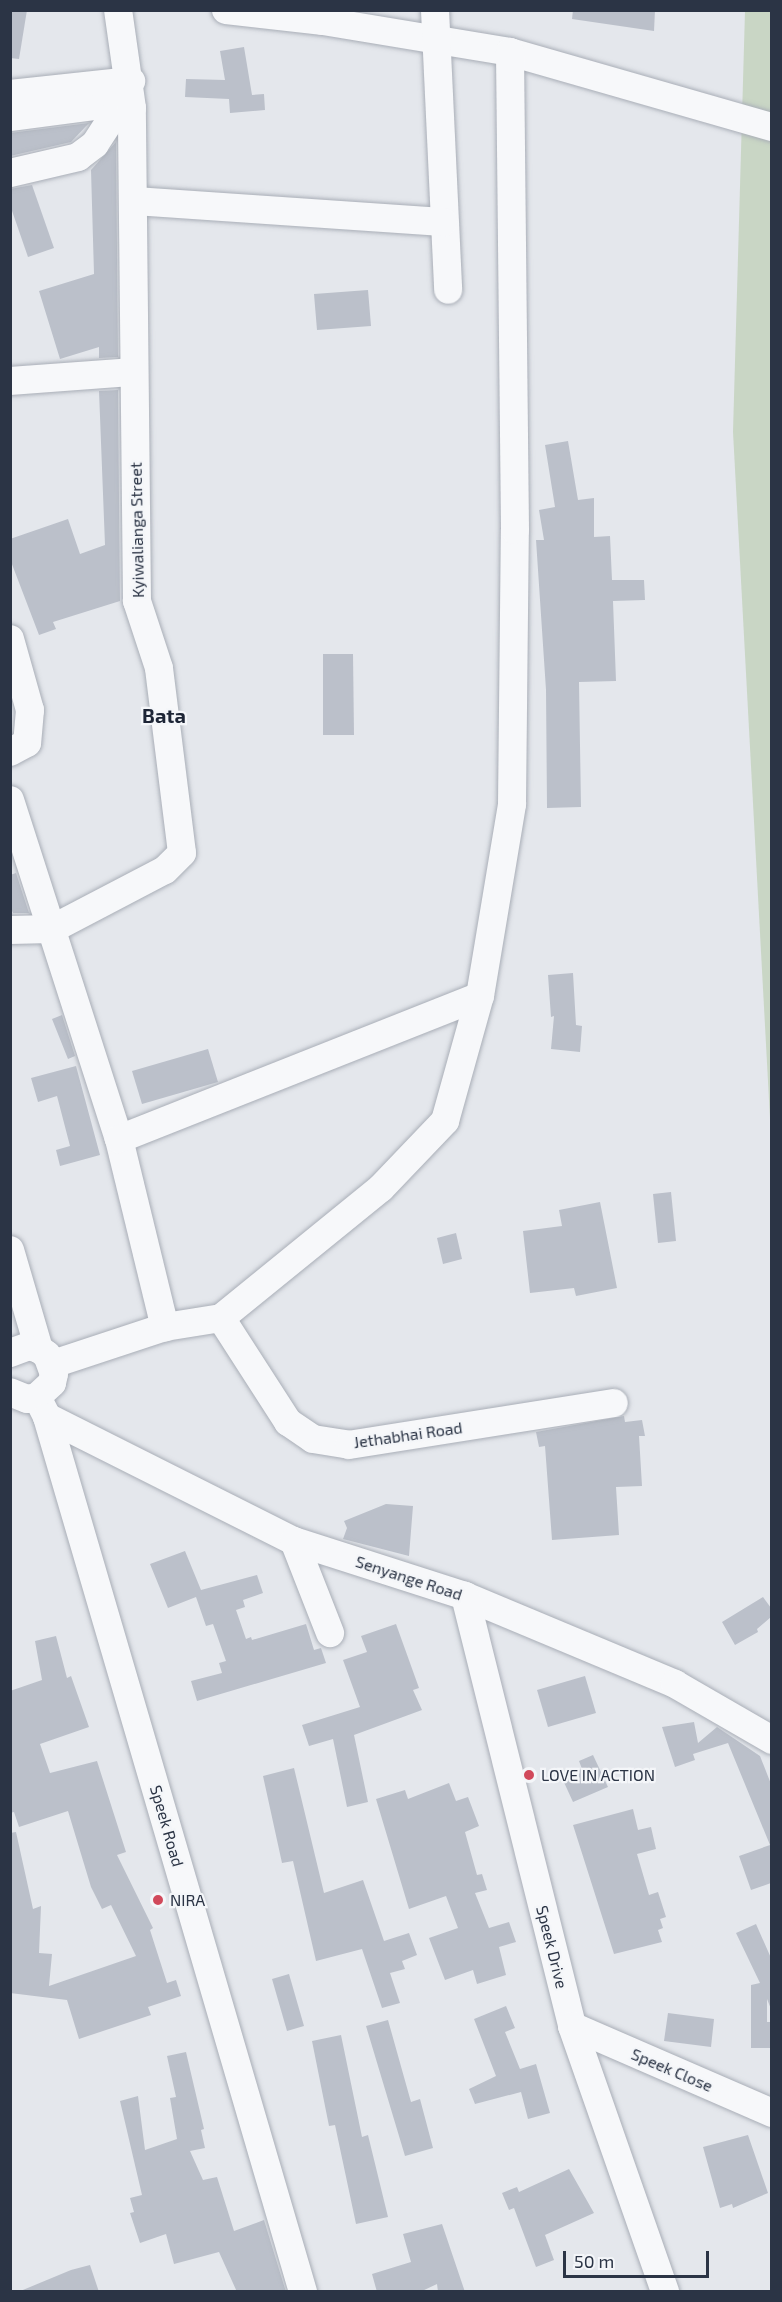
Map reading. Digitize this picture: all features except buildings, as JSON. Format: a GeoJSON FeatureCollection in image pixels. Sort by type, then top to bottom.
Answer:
{"type":"FeatureCollection","features":[{"type":"Feature","properties":{"kind":"street","name":"Kyiwalianga Street"},"geometry":{"type":"LineString","coordinates":[[10,930],[52,929],[165,870],[182,853],[182,824],[159,668],[137,601],[134,201],[118,10]]}},
{"type":"Feature","properties":{"kind":"street"},"geometry":{"type":"LineString","coordinates":[[226,10],[436,39],[510,52],[771,128]]}},
{"type":"Feature","properties":{"kind":"street"},"geometry":{"type":"LineString","coordinates":[[435,10],[443,222],[448,290]]}},
{"type":"Feature","properties":{"kind":"street"},"geometry":{"type":"LineString","coordinates":[[10,1353],[29,1346],[46,1356],[165,1327],[221,1318],[381,1188],[445,1121],[480,996],[512,804],[515,518],[510,52]]}},
{"type":"Feature","properties":{"kind":"street"},"geometry":{"type":"LineString","coordinates":[[10,94],[127,99]]}},
{"type":"Feature","properties":{"kind":"street"},"geometry":{"type":"LineString","coordinates":[[10,117],[103,105],[127,99]]}},
{"type":"Feature","properties":{"kind":"street"},"geometry":{"type":"LineString","coordinates":[[10,173],[78,157],[95,144],[127,99]]}},
{"type":"Feature","properties":{"kind":"street"},"geometry":{"type":"LineString","coordinates":[[134,201],[443,222]]}},
{"type":"Feature","properties":{"kind":"street"},"geometry":{"type":"LineString","coordinates":[[10,381],[134,372]]}},
{"type":"Feature","properties":{"kind":"street"},"geometry":{"type":"LineString","coordinates":[[10,639],[30,710],[27,743],[10,752]]}},
{"type":"Feature","properties":{"kind":"street"},"geometry":{"type":"LineString","coordinates":[[10,800],[119,1139],[165,1327]]}},
{"type":"Feature","properties":{"kind":"street"},"geometry":{"type":"LineString","coordinates":[[119,1139],[480,996]]}},
{"type":"Feature","properties":{"kind":"street"},"geometry":{"type":"LineString","coordinates":[[10,1250],[46,1356],[52,1383],[32,1402]]}},
{"type":"Feature","properties":{"kind":"street","name":"Jethabhai Road"},"geometry":{"type":"LineString","coordinates":[[221,1318],[288,1422],[314,1439],[349,1444],[614,1404]]}},
{"type":"Feature","properties":{"kind":"street","name":"Senyange Road"},"geometry":{"type":"LineString","coordinates":[[32,1402],[294,1541],[465,1596],[675,1684],[771,1740]]}},
{"type":"Feature","properties":{"kind":"street","name":"Speek Road"},"geometry":{"type":"LineString","coordinates":[[32,1402],[303,2292]]}},
{"type":"Feature","properties":{"kind":"street"},"geometry":{"type":"LineString","coordinates":[[294,1541],[330,1633]]}},
{"type":"Feature","properties":{"kind":"street","name":"Speek Drive"},"geometry":{"type":"LineString","coordinates":[[465,1596],[572,2026],[665,2292]]}},
{"type":"Feature","properties":{"kind":"street","name":"Speek Close"},"geometry":{"type":"LineString","coordinates":[[572,2026],[771,2113]]}},
{"type":"Feature","properties":{"kind":"green space"},"geometry":{"type":"Polygon","coordinates":[[[745,11],[771,11],[771,1137],[733,432],[745,11]]]}},
{"type":"Feature","properties":{"kind":"place","name":"LOVE IN ACTION"},"geometry":{"type":"Point","coordinates":[529,1775]}},
{"type":"Feature","properties":{"kind":"place","name":"NIRA"},"geometry":{"type":"Point","coordinates":[158,1900]}},
{"type":"Feature","properties":{"kind":"district","name":"Bata"},"geometry":{"type":"Point","coordinates":[164,715]}}]}
